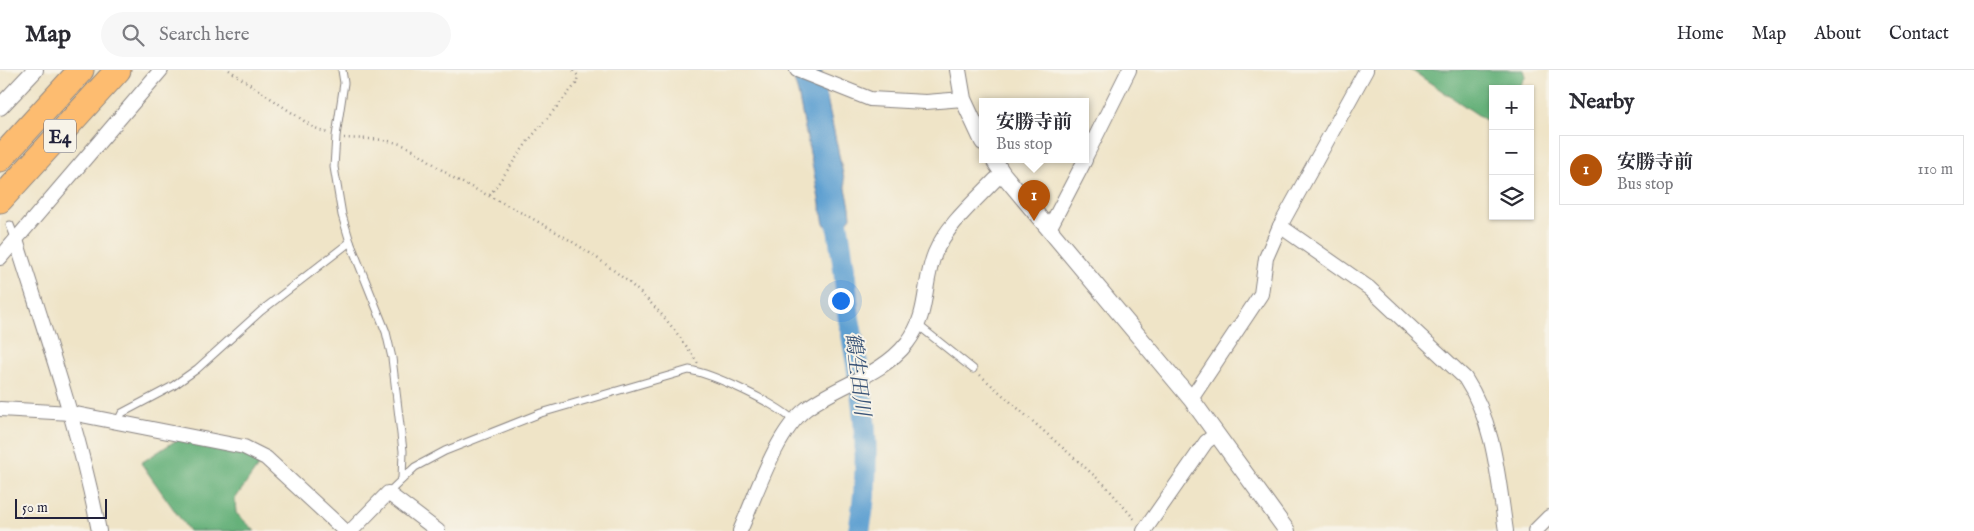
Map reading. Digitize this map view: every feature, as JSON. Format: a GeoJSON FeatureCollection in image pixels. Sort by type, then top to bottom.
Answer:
{"type":"FeatureCollection","features":[{"type":"Feature","properties":{"kind":"highway","name":"E4"},"geometry":{"type":"LineString","coordinates":[[0,159],[81,70]]}},
{"type":"Feature","properties":{"kind":"highway","name":"E4"},"geometry":{"type":"LineString","coordinates":[[0,200],[118,70]]}},
{"type":"Feature","properties":{"kind":"street"},"geometry":{"type":"LineString","coordinates":[[0,107],[34,70]]}},
{"type":"Feature","properties":{"kind":"street"},"geometry":{"type":"LineString","coordinates":[[0,258],[161,70]]}},
{"type":"Feature","properties":{"kind":"street"},"geometry":{"type":"LineString","coordinates":[[797,70],[854,94],[882,101],[926,102],[964,98]]}},
{"type":"Feature","properties":{"kind":"street"},"geometry":{"type":"LineString","coordinates":[[958,70],[964,98],[979,133]]}},
{"type":"Feature","properties":{"kind":"street"},"geometry":{"type":"LineString","coordinates":[[1089,151],[1129,70]]}},
{"type":"Feature","properties":{"kind":"street"},"geometry":{"type":"LineString","coordinates":[[1190,399],[1261,294],[1266,258],[1280,226],[1362,71]]}},
{"type":"Feature","properties":{"kind":"street"},"geometry":{"type":"LineString","coordinates":[[996,163],[1003,174],[1190,399],[1288,531]]}},
{"type":"Feature","properties":{"kind":"street"},"geometry":{"type":"LineString","coordinates":[[1050,229],[1083,163]]}},
{"type":"Feature","properties":{"kind":"street"},"geometry":{"type":"LineString","coordinates":[[740,531],[780,439],[793,420],[807,408],[875,371],[897,355],[918,325],[926,299],[935,253],[941,242],[949,229],[1003,174]]}},
{"type":"Feature","properties":{"kind":"street"},"geometry":{"type":"LineString","coordinates":[[1280,226],[1370,288],[1465,378],[1477,396],[1490,430],[1506,531]]}},
{"type":"Feature","properties":{"kind":"street"},"geometry":{"type":"LineString","coordinates":[[16,240],[71,413],[93,496],[99,531]]}},
{"type":"Feature","properties":{"kind":"street"},"geometry":{"type":"LineString","coordinates":[[0,409],[71,413],[244,447],[266,458],[345,531]]}},
{"type":"Feature","properties":{"kind":"street"},"geometry":{"type":"LineString","coordinates":[[1144,530],[1206,442],[1216,434]]}},
{"type":"Feature","properties":{"kind":"street"},"geometry":{"type":"LineString","coordinates":[[351,531],[388,493],[438,531]]}},
{"type":"Feature","properties":{"kind":"street"},"geometry":{"type":"LineString","coordinates":[[1535,531],[1549,517]]}},
{"type":"Feature","properties":{"kind":"lane"},"geometry":{"type":"LineString","coordinates":[[342,70],[344,84],[336,136],[334,167],[342,215],[350,242],[386,332],[392,358],[403,451],[402,479]]}},
{"type":"Feature","properties":{"kind":"lane"},"geometry":{"type":"LineString","coordinates":[[10,225],[16,240]]}},
{"type":"Feature","properties":{"kind":"lane"},"geometry":{"type":"LineString","coordinates":[[118,421],[122,413],[167,390],[197,370],[261,311],[350,242]]}},
{"type":"Feature","properties":{"kind":"lane"},"geometry":{"type":"LineString","coordinates":[[918,325],[973,369]]}},
{"type":"Feature","properties":{"kind":"lane"},"geometry":{"type":"LineString","coordinates":[[388,493],[415,467],[444,451],[541,413],[689,370],[701,372],[779,409],[793,420]]}},
{"type":"Feature","properties":{"kind":"path"},"geometry":{"type":"LineString","coordinates":[[229,70],[313,127],[344,138],[395,142],[410,148],[460,181],[490,195],[572,242],[637,289],[664,315],[697,362],[701,372]]}},
{"type":"Feature","properties":{"kind":"path"},"geometry":{"type":"LineString","coordinates":[[490,195],[528,141],[576,84],[578,76],[572,70]]}},
{"type":"Feature","properties":{"kind":"path"},"geometry":{"type":"LineString","coordinates":[[973,369],[1105,485],[1144,530]]}},
{"type":"Feature","properties":{"kind":"green space"},"geometry":{"type":"Polygon","coordinates":[[[1411,70],[1524,70],[1526,76],[1520,85],[1489,85],[1489,122],[1411,70]]]}},
{"type":"Feature","properties":{"kind":"green space"},"geometry":{"type":"Polygon","coordinates":[[[178,439],[243,452],[261,462],[235,499],[236,513],[255,531],[189,531],[141,463],[178,439]]]}},
{"type":"Feature","properties":{"kind":"water"},"geometry":{"type":"Polygon","coordinates":[[[791,70],[821,70],[850,207],[851,217],[838,232],[824,224],[798,93],[791,70]]]}},
{"type":"Feature","properties":{"kind":"waterway","name":"鶴生田川"},"geometry":{"type":"LineString","coordinates":[[834,201],[849,319],[862,399],[866,451],[863,504],[859,531]]}},
{"type":"Feature","properties":{"kind":"place","name":"安勝寺前"},"geometry":{"type":"Point","coordinates":[1034,221]}}]}
